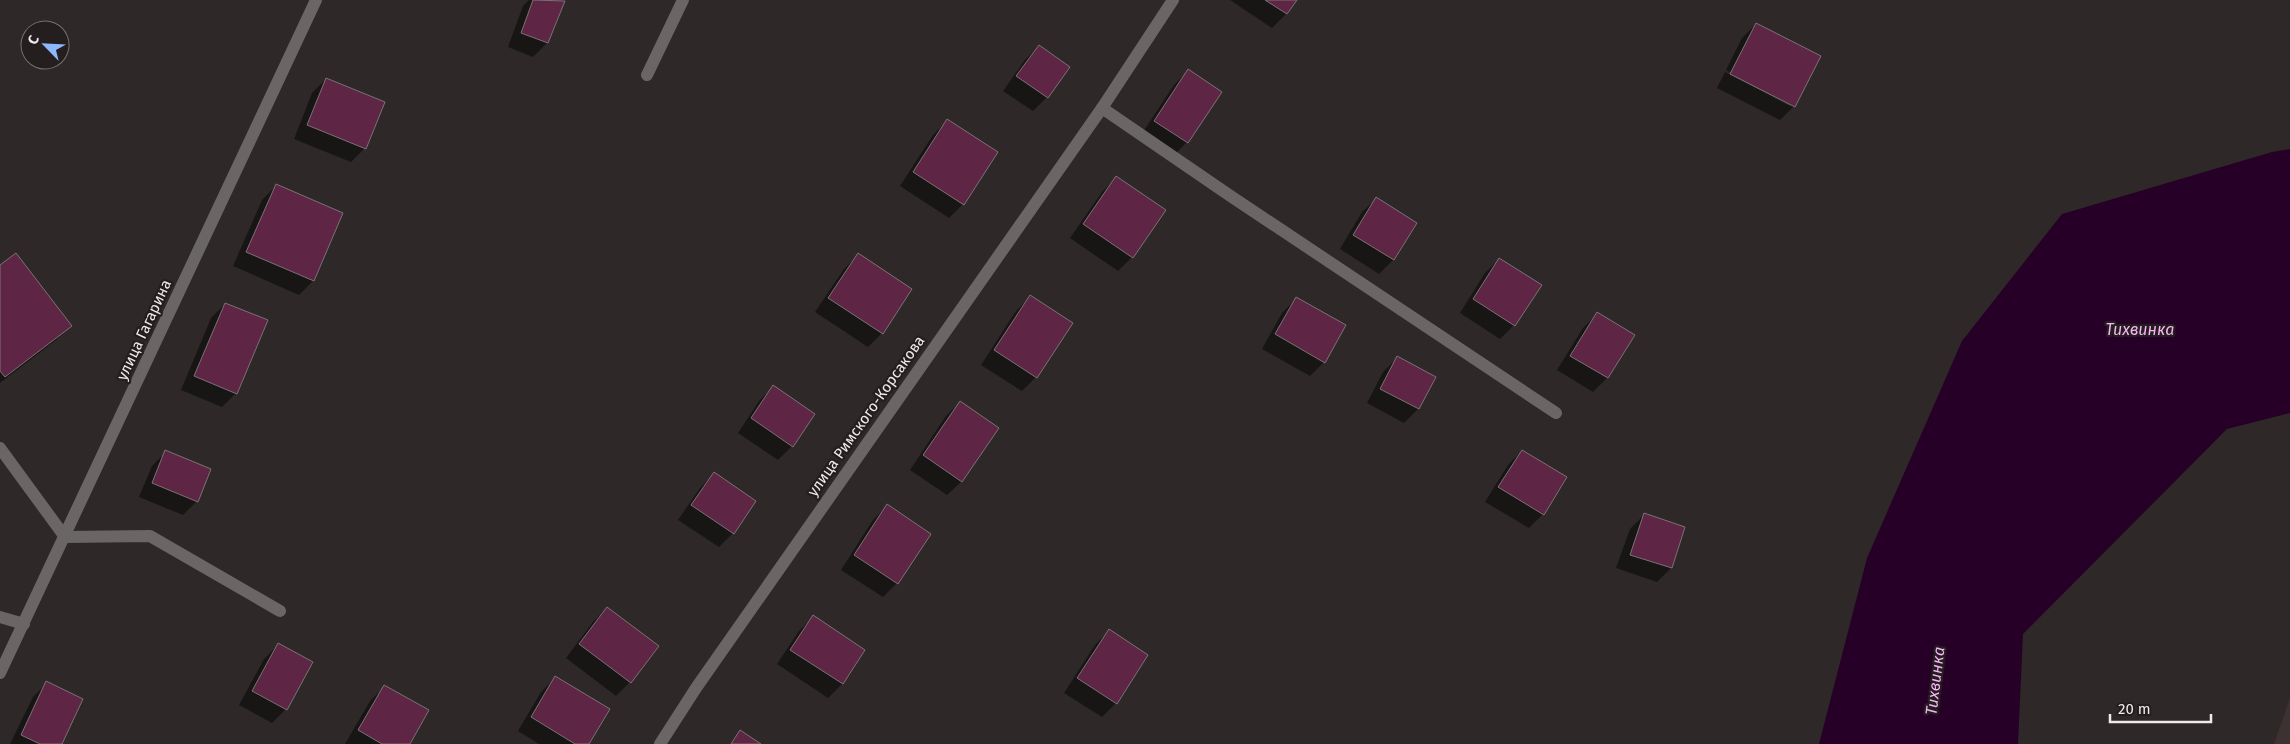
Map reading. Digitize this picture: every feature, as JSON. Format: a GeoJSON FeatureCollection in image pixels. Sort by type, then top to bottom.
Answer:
{"type":"FeatureCollection","features":[{"type":"Feature","properties":{"kind":"street","name":"улица Гагарина"},"geometry":{"type":"LineString","coordinates":[[0,673],[316,0]]}},
{"type":"Feature","properties":{"kind":"street"},"geometry":{"type":"LineString","coordinates":[[647,76],[683,0]]}},
{"type":"Feature","properties":{"kind":"street","name":"улица Римского-Корсакова"},"geometry":{"type":"LineString","coordinates":[[660,744],[696,688],[1102,108],[1173,0]]}},
{"type":"Feature","properties":{"kind":"street"},"geometry":{"type":"LineString","coordinates":[[1102,108],[1229,195],[1556,412]]}},
{"type":"Feature","properties":{"kind":"street"},"geometry":{"type":"LineString","coordinates":[[0,448],[65,537],[150,536],[280,611]]}},
{"type":"Feature","properties":{"kind":"street"},"geometry":{"type":"LineString","coordinates":[[0,617],[24,624]]}},
{"type":"Feature","properties":{"kind":"shaded area"},"geometry":{"type":"Polygon","coordinates":[[[2290,698],[2290,744],[2274,744],[2290,698]]]}},
{"type":"Feature","properties":{"kind":"water","name":"Тихвинка"},"geometry":{"type":"Polygon","coordinates":[[[2290,149],[2290,413],[2227,429],[2023,634],[2018,744],[1819,744],[1867,558],[1962,341],[2062,214],[2272,152],[2290,149]]]}},
{"type":"Feature","properties":{"kind":"building"},"geometry":{"type":"Polygon","coordinates":[[[533,0],[565,1],[548,43],[521,33],[533,0]]]}},
{"type":"Feature","properties":{"kind":"building"},"geometry":{"type":"Polygon","coordinates":[[[1265,0],[1297,0],[1287,14],[1265,0]]]}},
{"type":"Feature","properties":{"kind":"building"},"geometry":{"type":"Polygon","coordinates":[[[1756,23],[1821,56],[1795,107],[1730,74],[1756,23]]]}},
{"type":"Feature","properties":{"kind":"building"},"geometry":{"type":"Polygon","coordinates":[[[1039,45],[1070,67],[1048,98],[1016,76],[1039,45]]]}},
{"type":"Feature","properties":{"kind":"building"},"geometry":{"type":"Polygon","coordinates":[[[1188,69],[1222,92],[1188,143],[1154,121],[1188,69]]]}},
{"type":"Feature","properties":{"kind":"building"},"geometry":{"type":"Polygon","coordinates":[[[326,78],[385,102],[366,149],[307,125],[326,78]]]}},
{"type":"Feature","properties":{"kind":"building"},"geometry":{"type":"Polygon","coordinates":[[[947,119],[998,152],[964,205],[913,172],[947,119]]]}},
{"type":"Feature","properties":{"kind":"building"},"geometry":{"type":"Polygon","coordinates":[[[1116,176],[1166,210],[1133,258],[1083,224],[1116,176]]]}},
{"type":"Feature","properties":{"kind":"building"},"geometry":{"type":"Polygon","coordinates":[[[276,184],[343,213],[314,281],[246,252],[276,184]]]}},
{"type":"Feature","properties":{"kind":"building"},"geometry":{"type":"Polygon","coordinates":[[[1376,197],[1417,223],[1394,260],[1353,235],[1376,197]]]}},
{"type":"Feature","properties":{"kind":"building"},"geometry":{"type":"Polygon","coordinates":[[[16,253],[72,326],[5,377],[0,371],[0,265],[16,253]]]}},
{"type":"Feature","properties":{"kind":"building"},"geometry":{"type":"Polygon","coordinates":[[[858,253],[912,289],[883,334],[828,298],[858,253]]]}},
{"type":"Feature","properties":{"kind":"building"},"geometry":{"type":"Polygon","coordinates":[[[1499,258],[1542,285],[1515,326],[1473,299],[1499,258]]]}},
{"type":"Feature","properties":{"kind":"building"},"geometry":{"type":"Polygon","coordinates":[[[1030,295],[1073,323],[1037,378],[994,350],[1030,295]]]}},
{"type":"Feature","properties":{"kind":"building"},"geometry":{"type":"Polygon","coordinates":[[[1296,297],[1346,325],[1325,363],[1275,334],[1296,297]]]}},
{"type":"Feature","properties":{"kind":"building"},"geometry":{"type":"Polygon","coordinates":[[[225,303],[268,320],[237,394],[194,376],[225,303]]]}},
{"type":"Feature","properties":{"kind":"building"},"geometry":{"type":"Polygon","coordinates":[[[1597,312],[1635,335],[1608,378],[1570,356],[1597,312]]]}},
{"type":"Feature","properties":{"kind":"building"},"geometry":{"type":"Polygon","coordinates":[[[1397,356],[1436,377],[1419,409],[1380,389],[1397,356]]]}},
{"type":"Feature","properties":{"kind":"building"},"geometry":{"type":"Polygon","coordinates":[[[773,385],[815,414],[793,447],[751,418],[773,385]]]}},
{"type":"Feature","properties":{"kind":"building"},"geometry":{"type":"Polygon","coordinates":[[[960,401],[999,428],[962,482],[923,455],[960,401]]]}},
{"type":"Feature","properties":{"kind":"building"},"geometry":{"type":"Polygon","coordinates":[[[165,450],[211,469],[198,502],[152,483],[165,450]]]}},
{"type":"Feature","properties":{"kind":"building"},"geometry":{"type":"Polygon","coordinates":[[[1522,450],[1567,477],[1544,515],[1498,487],[1522,450]]]}},
{"type":"Feature","properties":{"kind":"building"},"geometry":{"type":"Polygon","coordinates":[[[714,472],[756,501],[734,534],[691,505],[714,472]]]}},
{"type":"Feature","properties":{"kind":"building"},"geometry":{"type":"Polygon","coordinates":[[[887,504],[931,534],[898,584],[854,555],[887,504]]]}},
{"type":"Feature","properties":{"kind":"building"},"geometry":{"type":"Polygon","coordinates":[[[1644,513],[1685,527],[1672,568],[1630,555],[1644,513]]]}},
{"type":"Feature","properties":{"kind":"building"},"geometry":{"type":"Polygon","coordinates":[[[607,607],[659,646],[631,683],[579,644],[607,607]]]}},
{"type":"Feature","properties":{"kind":"building"},"geometry":{"type":"Polygon","coordinates":[[[813,615],[865,650],[843,684],[790,650],[813,615]]]}},
{"type":"Feature","properties":{"kind":"building"},"geometry":{"type":"Polygon","coordinates":[[[1109,629],[1148,655],[1117,704],[1077,678],[1109,629]]]}},
{"type":"Feature","properties":{"kind":"building"},"geometry":{"type":"Polygon","coordinates":[[[278,643],[313,662],[287,710],[252,691],[278,643]]]}},
{"type":"Feature","properties":{"kind":"building"},"geometry":{"type":"Polygon","coordinates":[[[555,676],[610,709],[589,744],[575,744],[531,717],[555,676]]]}},
{"type":"Feature","properties":{"kind":"building"},"geometry":{"type":"Polygon","coordinates":[[[46,681],[83,699],[62,744],[40,744],[21,735],[46,681]]]}},
{"type":"Feature","properties":{"kind":"building"},"geometry":{"type":"Polygon","coordinates":[[[384,685],[429,710],[410,744],[382,744],[358,730],[384,685]]]}},
{"type":"Feature","properties":{"kind":"building"},"geometry":{"type":"Polygon","coordinates":[[[740,730],[761,744],[731,744],[740,730]]]}}]}
